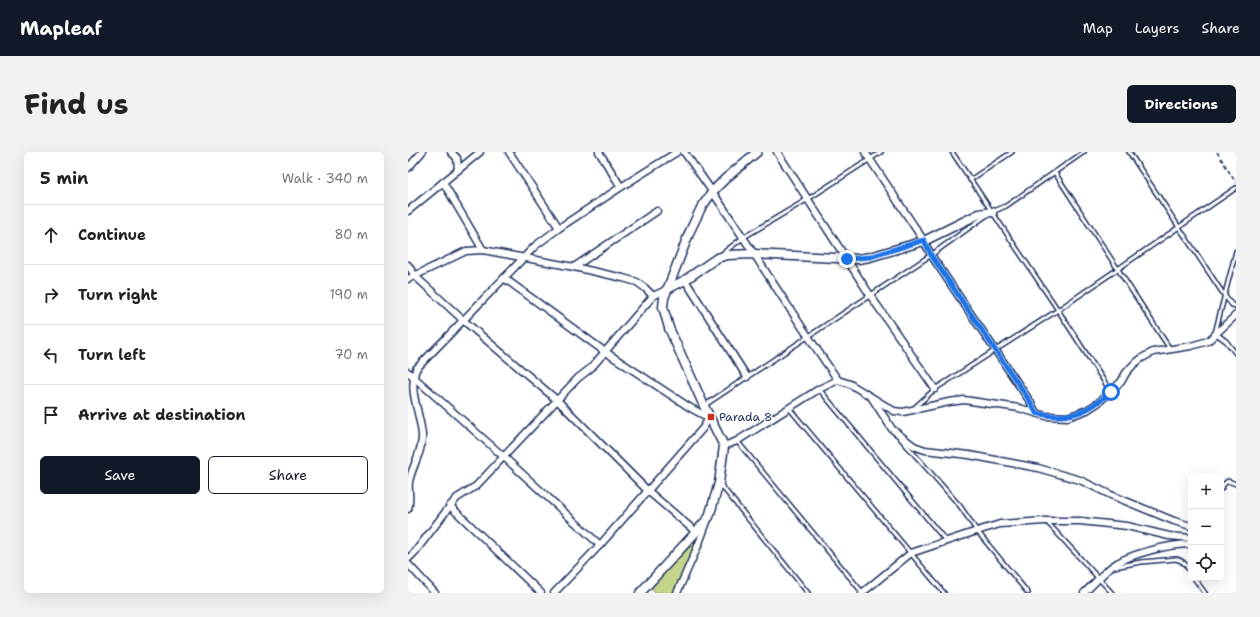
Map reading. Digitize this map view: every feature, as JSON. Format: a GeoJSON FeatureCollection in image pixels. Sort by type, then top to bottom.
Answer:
{"type":"FeatureCollection","features":[{"type":"Feature","properties":{"kind":"street"},"geometry":{"type":"LineString","coordinates":[[408,168],[422,152]]}},
{"type":"Feature","properties":{"kind":"street"},"geometry":{"type":"LineString","coordinates":[[451,152],[457,158],[458,170]]}},
{"type":"Feature","properties":{"kind":"street"},"geometry":{"type":"LineString","coordinates":[[408,210],[480,152]]}},
{"type":"Feature","properties":{"kind":"street"},"geometry":{"type":"LineString","coordinates":[[509,152],[559,228]]}},
{"type":"Feature","properties":{"kind":"street"},"geometry":{"type":"LineString","coordinates":[[599,152],[621,187]]}},
{"type":"Feature","properties":{"kind":"street"},"geometry":{"type":"LineString","coordinates":[[410,374],[535,246],[559,228],[677,152]]}},
{"type":"Feature","properties":{"kind":"street"},"geometry":{"type":"LineString","coordinates":[[684,152],[713,191],[808,337],[838,380],[850,384],[894,411],[903,412],[964,400],[1019,408],[1058,417],[1076,414],[1098,403],[1111,392],[1121,382],[1133,365],[1142,358],[1153,352],[1200,344],[1208,341],[1236,315]]}},
{"type":"Feature","properties":{"kind":"street"},"geometry":{"type":"LineString","coordinates":[[679,592],[698,546],[720,483],[724,446],[709,418],[669,328],[665,314],[664,298],[690,231],[702,208],[713,191],[757,152]]}},
{"type":"Feature","properties":{"kind":"street"},"geometry":{"type":"LineString","coordinates":[[777,152],[870,295],[935,389]]}},
{"type":"Feature","properties":{"kind":"street"},"geometry":{"type":"LineString","coordinates":[[865,152],[924,240],[931,255],[1031,403],[1036,413]]}},
{"type":"Feature","properties":{"kind":"street"},"geometry":{"type":"LineString","coordinates":[[443,182],[484,250]]}},
{"type":"Feature","properties":{"kind":"street"},"geometry":{"type":"LineString","coordinates":[[574,267],[657,211]]}},
{"type":"Feature","properties":{"kind":"street"},"geometry":{"type":"LineString","coordinates":[[408,559],[457,498],[476,486],[558,401],[578,378],[591,368],[604,351],[653,296],[685,280],[717,258],[728,255],[754,254],[847,259],[870,257],[924,240],[979,214],[992,212]]}},
{"type":"Feature","properties":{"kind":"street"},"geometry":{"type":"LineString","coordinates":[[408,278],[466,251],[484,250],[574,267],[637,282],[646,288],[653,296]]}},
{"type":"Feature","properties":{"kind":"street"},"geometry":{"type":"LineString","coordinates":[[408,265],[415,276],[463,320],[558,401],[648,491],[696,532]]}},
{"type":"Feature","properties":{"kind":"street"},"geometry":{"type":"LineString","coordinates":[[504,278],[604,351],[689,407],[709,418]]}},
{"type":"Feature","properties":{"kind":"street"},"geometry":{"type":"LineString","coordinates":[[685,280],[747,377]]}},
{"type":"Feature","properties":{"kind":"street"},"geometry":{"type":"LineString","coordinates":[[410,374],[504,456],[600,544]]}},
{"type":"Feature","properties":{"kind":"street"},"geometry":{"type":"LineString","coordinates":[[408,509],[408,483],[422,442],[421,428],[410,374]]}},
{"type":"Feature","properties":{"kind":"street"},"geometry":{"type":"LineString","coordinates":[[724,446],[737,441],[819,389],[838,380]]}},
{"type":"Feature","properties":{"kind":"street"},"geometry":{"type":"LineString","coordinates":[[872,398],[892,429],[914,446],[925,450],[969,455],[1038,468],[1080,480],[1111,495],[1174,521],[1188,525]]}},
{"type":"Feature","properties":{"kind":"street"},"geometry":{"type":"LineString","coordinates":[[554,593],[648,491],[703,428],[709,418]]}},
{"type":"Feature","properties":{"kind":"street"},"geometry":{"type":"LineString","coordinates":[[450,506],[541,593]]}},
{"type":"Feature","properties":{"kind":"street"},"geometry":{"type":"LineString","coordinates":[[640,593],[709,516]]}},
{"type":"Feature","properties":{"kind":"street"},"geometry":{"type":"LineString","coordinates":[[863,593],[911,553],[1000,524],[1045,521],[1080,521],[1127,526],[1169,536],[1188,538]]}},
{"type":"Feature","properties":{"kind":"street"},"geometry":{"type":"LineString","coordinates":[[1084,593],[1099,578],[1119,562],[1178,544],[1188,544]]}},
{"type":"Feature","properties":{"kind":"street"},"geometry":{"type":"LineString","coordinates":[[408,564],[435,593]]}},
{"type":"Feature","properties":{"kind":"lane"},"geometry":{"type":"LineString","coordinates":[[717,258],[744,237],[808,199],[881,152]]}},
{"type":"Feature","properties":{"kind":"lane"},"geometry":{"type":"LineString","coordinates":[[952,152],[1111,392]]}},
{"type":"Feature","properties":{"kind":"lane"},"geometry":{"type":"LineString","coordinates":[[970,180],[1012,152]]}},
{"type":"Feature","properties":{"kind":"lane"},"geometry":{"type":"LineString","coordinates":[[704,406],[931,255],[992,212],[1006,206],[1084,152]]}},
{"type":"Feature","properties":{"kind":"lane"},"geometry":{"type":"LineString","coordinates":[[1129,152],[1178,228],[1224,295],[1232,305],[1236,306]]}},
{"type":"Feature","properties":{"kind":"lane"},"geometry":{"type":"LineString","coordinates":[[1055,173],[1170,349]]}},
{"type":"Feature","properties":{"kind":"lane"},"geometry":{"type":"LineString","coordinates":[[912,410],[935,389],[1058,310],[1236,188]]}},
{"type":"Feature","properties":{"kind":"lane"},"geometry":{"type":"LineString","coordinates":[[1236,251],[1215,334],[1226,341],[1236,354]]}},
{"type":"Feature","properties":{"kind":"lane"},"geometry":{"type":"LineString","coordinates":[[819,389],[946,542]]}},
{"type":"Feature","properties":{"kind":"lane"},"geometry":{"type":"LineString","coordinates":[[788,408],[944,593]]}},
{"type":"Feature","properties":{"kind":"lane"},"geometry":{"type":"LineString","coordinates":[[892,429],[960,506],[977,531],[1028,593]]}},
{"type":"Feature","properties":{"kind":"lane"},"geometry":{"type":"LineString","coordinates":[[737,441],[863,593]]}},
{"type":"Feature","properties":{"kind":"lane"},"geometry":{"type":"LineString","coordinates":[[1224,484],[1228,481],[1236,484]]}},
{"type":"Feature","properties":{"kind":"lane"},"geometry":{"type":"LineString","coordinates":[[720,483],[808,593]]}},
{"type":"Feature","properties":{"kind":"lane"},"geometry":{"type":"LineString","coordinates":[[1045,521],[1112,593]]}},
{"type":"Feature","properties":{"kind":"lane"},"geometry":{"type":"LineString","coordinates":[[1111,568],[1141,562],[1176,559],[1182,560],[1188,568]]}},
{"type":"Feature","properties":{"kind":"lane"},"geometry":{"type":"LineString","coordinates":[[1196,581],[1205,593]]}},
{"type":"Feature","properties":{"kind":"path"},"geometry":{"type":"LineString","coordinates":[[1216,152],[1236,183]]}},
{"type":"Feature","properties":{"kind":"green space"},"geometry":{"type":"Polygon","coordinates":[[[697,540],[679,583],[673,593],[656,593],[650,586],[697,540]]]}},
{"type":"Feature","properties":{"kind":"place","name":"Parada 8"},"geometry":{"type":"Point","coordinates":[711,417]}},
{"type":"Feature","properties":{"kind":"route"},"geometry":{"type":"LineString","coordinates":[[847,259],[870,257],[924,240],[931,255],[1031,403],[1036,413],[1046,416],[1068,417],[1086,410],[1098,403],[1111,392]]}}]}
